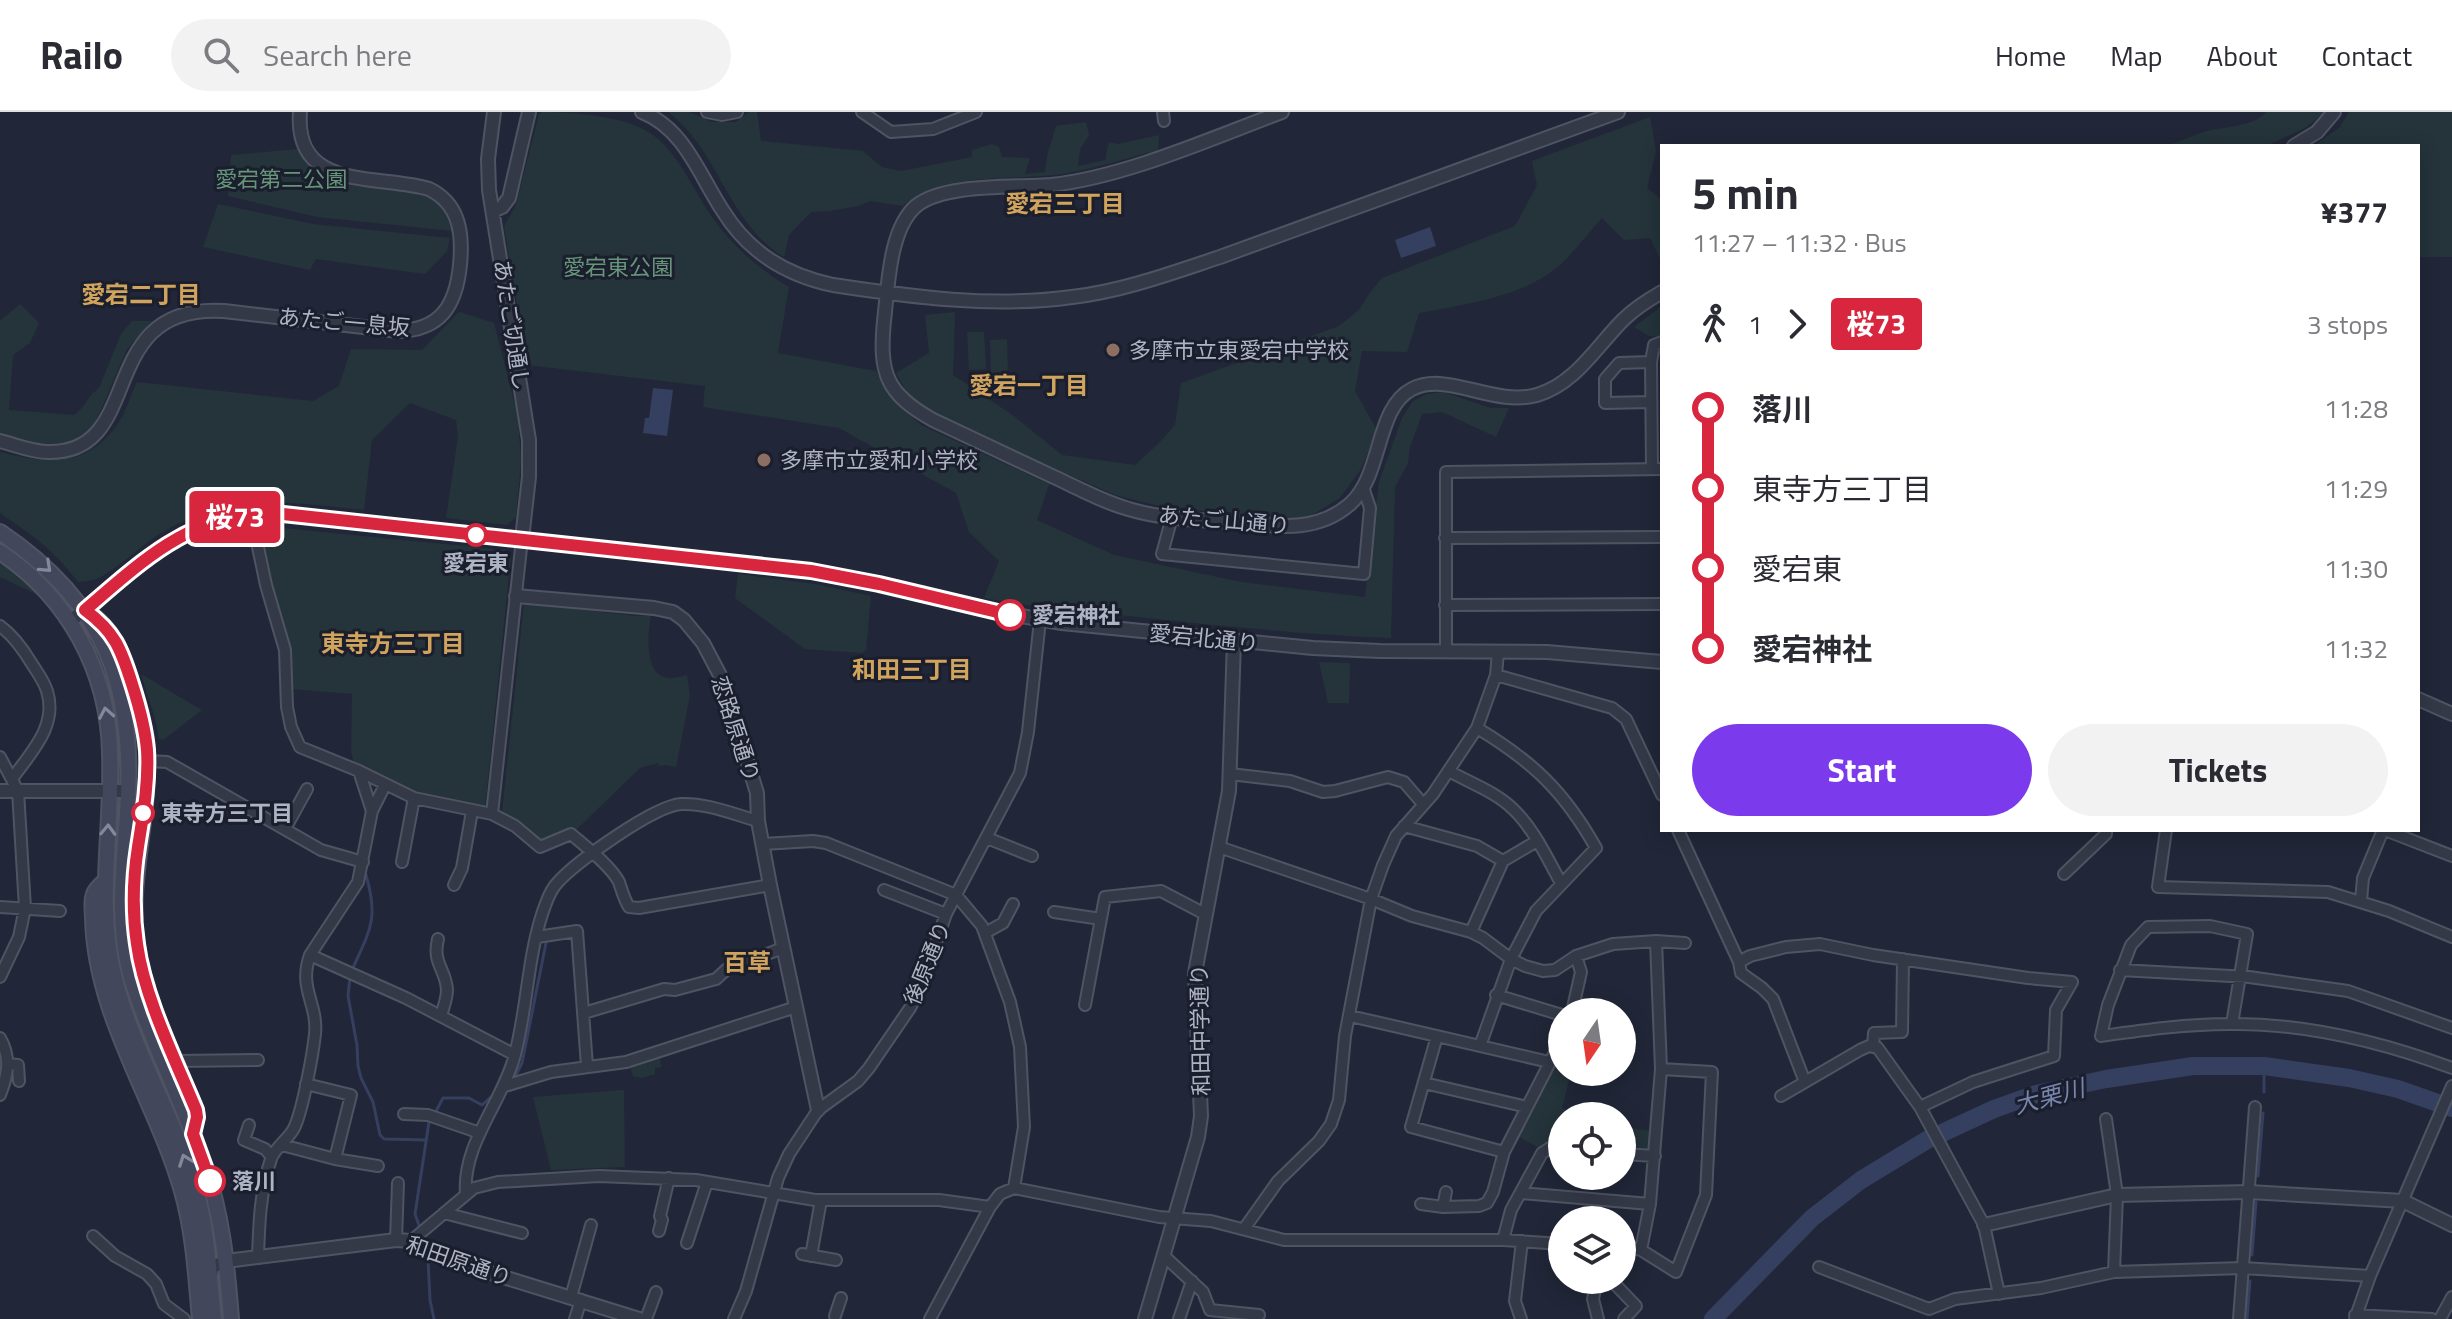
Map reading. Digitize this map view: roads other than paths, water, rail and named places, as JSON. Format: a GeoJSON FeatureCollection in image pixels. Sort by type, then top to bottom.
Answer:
{"type":"FeatureCollection","features":[{"type":"Feature","properties":{"kind":"main road"},"geometry":{"type":"LineString","coordinates":[[0,532],[42,563],[85,610],[106,650],[125,710],[129,753],[122,881],[125,949],[139,1003],[211,1183],[226,1261],[230,1316]]}},
{"type":"Feature","properties":{"kind":"main road"},"geometry":{"type":"LineString","coordinates":[[0,552],[32,577],[71,621],[101,689],[109,734],[107,932],[118,991],[195,1187],[206,1236],[214,1319]]}},
{"type":"Feature","properties":{"kind":"main road"},"geometry":{"type":"LineString","coordinates":[[85,610],[111,632],[124,658],[145,731],[145,805],[134,879],[135,931],[141,967],[196,1110],[193,1134]]}},
{"type":"Feature","properties":{"kind":"main road"},"geometry":{"type":"LineString","coordinates":[[106,880],[93,897],[99,971],[112,1013],[182,1190],[192,1238],[200,1319]]}},
{"type":"Feature","properties":{"kind":"street","name":"あたご一息坂"},"geometry":{"type":"LineString","coordinates":[[0,441],[37,451],[55,452],[76,448],[94,438],[110,416],[139,347],[164,323],[187,314],[224,311],[398,331],[422,328],[446,311],[456,294],[462,249],[460,226],[451,206],[429,189],[330,172],[309,154],[303,142],[300,112]]}},
{"type":"Feature","properties":{"kind":"street","name":"あたご切通し"},"geometry":{"type":"LineString","coordinates":[[494,112],[488,159],[489,190],[529,440],[529,477],[522,539]]}},
{"type":"Feature","properties":{"kind":"street"},"geometry":{"type":"LineString","coordinates":[[493,211],[502,207],[509,198],[529,112]]}},
{"type":"Feature","properties":{"kind":"street"},"geometry":{"type":"LineString","coordinates":[[642,112],[652,116],[678,138],[734,228],[766,259],[796,275],[815,281],[888,292],[1003,302],[1074,297],[1122,288],[1220,257],[1618,112]]}},
{"type":"Feature","properties":{"kind":"street"},"geometry":{"type":"LineString","coordinates":[[707,112],[722,115],[737,112]]}},
{"type":"Feature","properties":{"kind":"street"},"geometry":{"type":"LineString","coordinates":[[862,112],[891,132],[933,129],[976,112]]}},
{"type":"Feature","properties":{"kind":"street","name":"あたご山通り"},"geometry":{"type":"LineString","coordinates":[[1282,112],[1114,171],[1055,184],[951,191],[915,207],[904,220],[895,241],[888,292],[883,340],[884,368],[892,387],[910,408],[1114,504],[1153,515],[1279,527],[1302,526],[1321,522],[1353,502],[1372,469],[1397,401],[1412,389],[1442,383],[1492,397],[1517,399],[1547,392],[1576,372],[1623,320],[1660,293]]}},
{"type":"Feature","properties":{"kind":"street"},"geometry":{"type":"LineString","coordinates":[[2297,144],[2317,132],[2334,112]]}},
{"type":"Feature","properties":{"kind":"street"},"geometry":{"type":"LineString","coordinates":[[1446,652],[1446,472],[1657,469],[1651,362],[1654,345],[1660,343]]}},
{"type":"Feature","properties":{"kind":"street"},"geometry":{"type":"LineString","coordinates":[[1651,362],[1619,363],[1605,379],[1605,403],[1651,402]]}},
{"type":"Feature","properties":{"kind":"street"},"geometry":{"type":"LineString","coordinates":[[1172,517],[1162,554],[1364,574],[1370,508],[1363,487]]}},
{"type":"Feature","properties":{"kind":"street"},"geometry":{"type":"LineString","coordinates":[[251,514],[266,585],[285,650],[287,707],[300,747],[414,798],[492,814],[515,826],[540,847],[571,834],[618,881],[629,907],[639,908],[770,885]]}},
{"type":"Feature","properties":{"kind":"street","name":"愛宕北通り"},"geometry":{"type":"LineString","coordinates":[[71,621],[143,560],[187,533],[251,514],[283,514],[838,575],[1040,620],[1234,641],[1345,650],[1572,653],[1660,662]]}},
{"type":"Feature","properties":{"kind":"street"},"geometry":{"type":"LineString","coordinates":[[1445,538],[1660,537]]}},
{"type":"Feature","properties":{"kind":"street"},"geometry":{"type":"LineString","coordinates":[[492,814],[522,539]]}},
{"type":"Feature","properties":{"kind":"street","name":"恋路原通り"},"geometry":{"type":"LineString","coordinates":[[516,596],[673,612],[703,643],[722,679],[757,793],[758,821],[770,885],[818,1110]]}},
{"type":"Feature","properties":{"kind":"street"},"geometry":{"type":"LineString","coordinates":[[1445,605],[1660,604]]}},
{"type":"Feature","properties":{"kind":"street","name":"後原通り"},"geometry":{"type":"LineString","coordinates":[[734,1319],[746,1291],[772,1194],[789,1154],[818,1110],[858,1081],[905,1016],[920,988],[946,914],[1020,773],[1028,732],[1040,620]]}},
{"type":"Feature","properties":{"kind":"street"},"geometry":{"type":"LineString","coordinates":[[0,626],[22,647],[47,689],[51,711],[45,733],[12,779]]}},
{"type":"Feature","properties":{"kind":"street","name":"和田中学通り"},"geometry":{"type":"LineString","coordinates":[[1145,1319],[1198,1137],[1201,1116],[1194,990],[1227,803],[1234,641]]}},
{"type":"Feature","properties":{"kind":"street"},"geometry":{"type":"LineString","coordinates":[[1244,1229],[1278,1181],[1319,1141],[1337,1111],[1343,1081],[1345,1036],[1371,899],[1396,836],[1449,771],[1477,728],[1496,675],[1498,652]]}},
{"type":"Feature","properties":{"kind":"street"},"geometry":{"type":"LineString","coordinates":[[1496,675],[1612,708],[1626,719],[1660,791]]}},
{"type":"Feature","properties":{"kind":"street"},"geometry":{"type":"LineString","coordinates":[[2420,700],[2452,714]]}},
{"type":"Feature","properties":{"kind":"street"},"geometry":{"type":"LineString","coordinates":[[1477,728],[1521,756],[1548,780],[1596,848],[1536,911],[1496,995],[1480,1046]]}},
{"type":"Feature","properties":{"kind":"street"},"geometry":{"type":"LineString","coordinates":[[0,757],[18,791],[25,908],[19,937],[0,977]]}},
{"type":"Feature","properties":{"kind":"street"},"geometry":{"type":"LineString","coordinates":[[147,761],[167,762],[321,850],[363,862]]}},
{"type":"Feature","properties":{"kind":"street"},"geometry":{"type":"LineString","coordinates":[[359,771],[372,811]]}},
{"type":"Feature","properties":{"kind":"street"},"geometry":{"type":"LineString","coordinates":[[1449,771],[1512,808],[1537,841],[1561,883]]}},
{"type":"Feature","properties":{"kind":"street"},"geometry":{"type":"LineString","coordinates":[[1230,774],[1290,781],[1323,792],[1388,777],[1404,782],[1423,804]]}},
{"type":"Feature","properties":{"kind":"street"},"geometry":{"type":"LineString","coordinates":[[258,1258],[260,1204],[271,1156],[295,1128],[315,1035],[316,1018],[305,976],[310,955],[358,882],[372,811],[385,785]]}},
{"type":"Feature","properties":{"kind":"street"},"geometry":{"type":"LineString","coordinates":[[285,829],[307,789]]}},
{"type":"Feature","properties":{"kind":"street"},"geometry":{"type":"LineString","coordinates":[[0,791],[128,791]]}},
{"type":"Feature","properties":{"kind":"street"},"geometry":{"type":"LineString","coordinates":[[402,862],[414,798]]}},
{"type":"Feature","properties":{"kind":"street"},"geometry":{"type":"LineString","coordinates":[[466,1194],[469,1158],[505,1086],[515,1055],[537,937],[546,903],[555,885],[593,853],[654,812],[679,804],[704,806],[758,821]]}},
{"type":"Feature","properties":{"kind":"street"},"geometry":{"type":"LineString","coordinates":[[454,885],[462,868],[472,811]]}},
{"type":"Feature","properties":{"kind":"street"},"geometry":{"type":"LineString","coordinates":[[1404,826],[1477,846],[1503,861]]}},
{"type":"Feature","properties":{"kind":"street"},"geometry":{"type":"LineString","coordinates":[[1679,832],[1739,962],[1741,973],[1773,999],[1805,1082]]}},
{"type":"Feature","properties":{"kind":"street"},"geometry":{"type":"LineString","coordinates":[[2064,874],[2106,832]]}},
{"type":"Feature","properties":{"kind":"street"},"geometry":{"type":"LineString","coordinates":[[2166,832],[2158,887],[2328,892],[2361,901],[2452,937]]}},
{"type":"Feature","properties":{"kind":"street"},"geometry":{"type":"LineString","coordinates":[[2361,901],[2363,878],[2383,832]]}},
{"type":"Feature","properties":{"kind":"street"},"geometry":{"type":"LineString","coordinates":[[2389,832],[2452,856]]}},
{"type":"Feature","properties":{"kind":"street"},"geometry":{"type":"LineString","coordinates":[[987,838],[1032,856]]}},
{"type":"Feature","properties":{"kind":"street"},"geometry":{"type":"LineString","coordinates":[[1471,932],[1503,861],[1537,841]]}},
{"type":"Feature","properties":{"kind":"street"},"geometry":{"type":"LineString","coordinates":[[763,844],[826,843],[956,895],[964,902],[985,933],[1010,1002],[1020,1047],[1024,1127],[1014,1188]]}},
{"type":"Feature","properties":{"kind":"street"},"geometry":{"type":"LineString","coordinates":[[1219,847],[1412,916],[1471,932],[1511,959],[1543,971],[1555,970],[1576,956],[1613,944],[1656,941],[1685,943]]}},
{"type":"Feature","properties":{"kind":"street"},"geometry":{"type":"LineString","coordinates":[[884,890],[946,914]]}},
{"type":"Feature","properties":{"kind":"street"},"geometry":{"type":"LineString","coordinates":[[1085,1005],[1105,897],[1161,891],[1205,914]]}},
{"type":"Feature","properties":{"kind":"street"},"geometry":{"type":"LineString","coordinates":[[985,933],[1003,923],[1013,904]]}},
{"type":"Feature","properties":{"kind":"street"},"geometry":{"type":"LineString","coordinates":[[0,907],[60,911]]}},
{"type":"Feature","properties":{"kind":"street"},"geometry":{"type":"LineString","coordinates":[[1054,912],[1101,919]]}},
{"type":"Feature","properties":{"kind":"street"},"geometry":{"type":"LineString","coordinates":[[2232,1024],[2247,934],[2210,926],[2148,927],[2131,945],[2120,970],[2101,1036],[2232,1024],[2337,1035],[2389,1047],[2452,1068]]}},
{"type":"Feature","properties":{"kind":"street"},"geometry":{"type":"LineString","coordinates":[[537,937],[577,931],[587,1066]]}},
{"type":"Feature","properties":{"kind":"street"},"geometry":{"type":"LineString","coordinates":[[438,939],[437,963],[446,980],[447,994],[441,1016]]}},
{"type":"Feature","properties":{"kind":"street"},"geometry":{"type":"LineString","coordinates":[[1641,1250],[1650,1204],[1661,1069],[1656,941]]}},
{"type":"Feature","properties":{"kind":"street"},"geometry":{"type":"LineString","coordinates":[[1739,962],[1786,947],[1820,944],[2028,978],[2072,982],[2056,1010],[2054,1056],[2021,1064],[1973,1082],[1921,1108]]}},
{"type":"Feature","properties":{"kind":"street"},"geometry":{"type":"LineString","coordinates":[[584,1013],[664,989],[675,990],[716,979],[727,969],[783,948]]}},
{"type":"Feature","properties":{"kind":"street"},"geometry":{"type":"LineString","coordinates":[[310,955],[441,1016],[515,1055]]}},
{"type":"Feature","properties":{"kind":"street"},"geometry":{"type":"LineString","coordinates":[[1575,998],[1581,972],[1576,956]]}},
{"type":"Feature","properties":{"kind":"street"},"geometry":{"type":"LineString","coordinates":[[1873,1047],[1874,1033],[1902,1032],[1903,959]]}},
{"type":"Feature","properties":{"kind":"street"},"geometry":{"type":"LineString","coordinates":[[2120,970],[2240,976],[2348,991],[2452,1028]]}},
{"type":"Feature","properties":{"kind":"street"},"geometry":{"type":"LineString","coordinates":[[1496,995],[1548,1011]]}},
{"type":"Feature","properties":{"kind":"street"},"geometry":{"type":"LineString","coordinates":[[505,1086],[551,1072],[626,1062],[796,1007]]}},
{"type":"Feature","properties":{"kind":"street"},"geometry":{"type":"LineString","coordinates":[[1350,1016],[1548,1062]]}},
{"type":"Feature","properties":{"kind":"street"},"geometry":{"type":"LineString","coordinates":[[1437,1036],[1411,1127],[1504,1152]]}},
{"type":"Feature","properties":{"kind":"street"},"geometry":{"type":"LineString","coordinates":[[0,1038],[8,1054],[6,1079],[0,1095]]}},
{"type":"Feature","properties":{"kind":"street"},"geometry":{"type":"LineString","coordinates":[[1781,1096],[1860,1050],[1877,1047],[1921,1108],[1984,1225],[1999,1294]]}},
{"type":"Feature","properties":{"kind":"street"},"geometry":{"type":"LineString","coordinates":[[176,1061],[251,1064]]}},
{"type":"Feature","properties":{"kind":"street"},"geometry":{"type":"LineString","coordinates":[[8,1064],[18,1065],[19,1081]]}},
{"type":"Feature","properties":{"kind":"street"},"geometry":{"type":"LineString","coordinates":[[1421,1204],[1443,1207],[1487,1203],[1504,1152],[1548,1064]]}},
{"type":"Feature","properties":{"kind":"street"},"geometry":{"type":"LineString","coordinates":[[1636,1249],[1676,1272],[1706,1195],[1712,1072],[1661,1069]]}},
{"type":"Feature","properties":{"kind":"street"},"geometry":{"type":"LineString","coordinates":[[1424,1083],[1527,1107]]}},
{"type":"Feature","properties":{"kind":"street"},"geometry":{"type":"LineString","coordinates":[[306,1084],[351,1095],[346,1141],[335,1159]]}},
{"type":"Feature","properties":{"kind":"street"},"geometry":{"type":"LineString","coordinates":[[2432,1319],[2355,1317],[2452,1086]]}},
{"type":"Feature","properties":{"kind":"street"},"geometry":{"type":"LineString","coordinates":[[2239,1319],[2255,1107]]}},
{"type":"Feature","properties":{"kind":"street"},"geometry":{"type":"LineString","coordinates":[[404,1114],[428,1115],[480,1133]]}},
{"type":"Feature","properties":{"kind":"street"},"geometry":{"type":"LineString","coordinates":[[2106,1119],[2117,1195],[2114,1272]]}},
{"type":"Feature","properties":{"kind":"street"},"geometry":{"type":"LineString","coordinates":[[249,1125],[244,1140],[265,1149],[271,1156]]}},
{"type":"Feature","properties":{"kind":"street"},"geometry":{"type":"LineString","coordinates":[[282,1145],[378,1166]]}},
{"type":"Feature","properties":{"kind":"street"},"geometry":{"type":"LineString","coordinates":[[1503,1240],[1511,1210],[1542,1153],[1548,1149]]}},
{"type":"Feature","properties":{"kind":"street"},"geometry":{"type":"LineString","coordinates":[[1636,1155],[1655,1156]]}},
{"type":"Feature","properties":{"kind":"street"},"geometry":{"type":"LineString","coordinates":[[419,1244],[429,1225],[466,1194],[474,1188],[498,1182],[599,1176],[669,1178],[821,1200],[939,1200],[990,1207]]}},
{"type":"Feature","properties":{"kind":"street"},"geometry":{"type":"LineString","coordinates":[[659,1231],[669,1178]]}},
{"type":"Feature","properties":{"kind":"street"},"geometry":{"type":"LineString","coordinates":[[687,1243],[696,1230],[707,1182]]}},
{"type":"Feature","properties":{"kind":"street"},"geometry":{"type":"LineString","coordinates":[[396,1240],[398,1183]]}},
{"type":"Feature","properties":{"kind":"street"},"geometry":{"type":"LineString","coordinates":[[930,1319],[990,1207],[1000,1194],[1014,1188],[1175,1218],[1211,1221],[1284,1240],[1503,1240],[1548,1243]]}},
{"type":"Feature","properties":{"kind":"street"},"geometry":{"type":"LineString","coordinates":[[1443,1207],[1446,1192]]}},
{"type":"Feature","properties":{"kind":"street"},"geometry":{"type":"LineString","coordinates":[[1984,1225],[2117,1195],[2249,1192],[2403,1201],[2452,1225]]}},
{"type":"Feature","properties":{"kind":"street"},"geometry":{"type":"LineString","coordinates":[[1521,1193],[1650,1204]]}},
{"type":"Feature","properties":{"kind":"street"},"geometry":{"type":"LineString","coordinates":[[821,1200],[807,1255],[836,1260]]}},
{"type":"Feature","properties":{"kind":"street"},"geometry":{"type":"LineString","coordinates":[[444,1213],[522,1233]]}},
{"type":"Feature","properties":{"kind":"street"},"geometry":{"type":"LineString","coordinates":[[575,1319],[576,1298],[591,1225]]}},
{"type":"Feature","properties":{"kind":"street"},"geometry":{"type":"LineString","coordinates":[[93,1236],[115,1256],[147,1274],[156,1284],[164,1304],[184,1319]]}},
{"type":"Feature","properties":{"kind":"street","name":"和田原通り"},"geometry":{"type":"LineString","coordinates":[[226,1261],[396,1240],[419,1244],[639,1319]]}},
{"type":"Feature","properties":{"kind":"street"},"geometry":{"type":"LineString","coordinates":[[1521,1319],[1515,1301],[1522,1241]]}},
{"type":"Feature","properties":{"kind":"street"},"geometry":{"type":"LineString","coordinates":[[1164,1256],[1203,1292],[1210,1310],[1259,1315]]}},
{"type":"Feature","properties":{"kind":"street"},"geometry":{"type":"LineString","coordinates":[[210,1277],[213,1267],[226,1261]]}},
{"type":"Feature","properties":{"kind":"street"},"geometry":{"type":"LineString","coordinates":[[1819,1267],[1929,1309],[1955,1299],[2041,1288],[2114,1272],[2243,1268],[2370,1276]]}},
{"type":"Feature","properties":{"kind":"street"},"geometry":{"type":"LineString","coordinates":[[1179,1319],[1192,1281]]}},
{"type":"Feature","properties":{"kind":"street"},"geometry":{"type":"LineString","coordinates":[[646,1319],[656,1292]]}},
{"type":"Feature","properties":{"kind":"street"},"geometry":{"type":"LineString","coordinates":[[1594,1294],[1598,1319]]}},
{"type":"Feature","properties":{"kind":"street"},"geometry":{"type":"LineString","coordinates":[[1624,1294],[1636,1306],[1624,1319]]}},
{"type":"Feature","properties":{"kind":"street"},"geometry":{"type":"LineString","coordinates":[[2440,1319],[2452,1297]]}},
{"type":"Feature","properties":{"kind":"street"},"geometry":{"type":"LineString","coordinates":[[836,1316],[841,1298]]}},
{"type":"Feature","properties":{"kind":"water"},"geometry":{"type":"Polygon","coordinates":[[[1430,227],[1436,246],[1401,258],[1395,240],[1430,227]]]}},
{"type":"Feature","properties":{"kind":"water"},"geometry":{"type":"Polygon","coordinates":[[[653,388],[673,390],[667,436],[643,433],[645,418],[649,418],[653,388]]]}},
{"type":"Feature","properties":{"kind":"waterway"},"geometry":{"type":"LineString","coordinates":[[352,970],[371,924],[372,903],[366,875]]}},
{"type":"Feature","properties":{"kind":"waterway"},"geometry":{"type":"LineString","coordinates":[[516,1075],[522,1063],[546,943]]}},
{"type":"Feature","properties":{"kind":"waterway"},"geometry":{"type":"LineString","coordinates":[[350,977],[348,996],[358,1066],[373,1102],[380,1135],[384,1139],[426,1140]]}},
{"type":"Feature","properties":{"kind":"waterway","name":"大栗川"},"geometry":{"type":"LineString","coordinates":[[1713,1319],[1812,1218],[1861,1180],[1927,1140],[1994,1109],[2036,1094],[2106,1079],[2193,1066],[2264,1066],[2349,1078],[2398,1089],[2452,1108]]}},
{"type":"Feature","properties":{"kind":"waterway"},"geometry":{"type":"LineString","coordinates":[[2264,1066],[2264,1092]]}},
{"type":"Feature","properties":{"kind":"waterway"},"geometry":{"type":"LineString","coordinates":[[435,1113],[443,1098],[469,1098],[482,1105],[491,1097]]}},
{"type":"Feature","properties":{"kind":"waterway"},"geometry":{"type":"LineString","coordinates":[[2258,1176],[2263,1113]]}},
{"type":"Feature","properties":{"kind":"waterway"},"geometry":{"type":"LineString","coordinates":[[420,1228],[415,1214],[429,1122]]}},
{"type":"Feature","properties":{"kind":"waterway"},"geometry":{"type":"LineString","coordinates":[[2252,1255],[2256,1202]]}},
{"type":"Feature","properties":{"kind":"waterway"},"geometry":{"type":"LineString","coordinates":[[428,1259],[434,1319]]}},
{"type":"Feature","properties":{"kind":"waterway"},"geometry":{"type":"LineString","coordinates":[[2247,1319],[2250,1281]]}},
{"type":"Feature","properties":{"kind":"place","name":"多摩市立東愛宕中学校"},"geometry":{"type":"Point","coordinates":[1113,350]}},
{"type":"Feature","properties":{"kind":"place","name":"多摩市立愛和小学校"},"geometry":{"type":"Point","coordinates":[764,460]}},
{"type":"Feature","properties":{"kind":"place","name":"愛宕東"},"geometry":{"type":"Point","coordinates":[476,535]}},
{"type":"Feature","properties":{"kind":"place","name":"愛宕神社"},"geometry":{"type":"Point","coordinates":[1010,615]}},
{"type":"Feature","properties":{"kind":"place","name":"東寺方三丁目"},"geometry":{"type":"Point","coordinates":[143,813]}},
{"type":"Feature","properties":{"kind":"place","name":"落川"},"geometry":{"type":"Point","coordinates":[210,1181]}},
{"type":"Feature","properties":{"kind":"district","name":"愛宕三丁目"},"geometry":{"type":"Point","coordinates":[1065,203]}},
{"type":"Feature","properties":{"kind":"district","name":"愛宕二丁目"},"geometry":{"type":"Point","coordinates":[141,294]}},
{"type":"Feature","properties":{"kind":"district","name":"愛宕一丁目"},"geometry":{"type":"Point","coordinates":[1029,385]}},
{"type":"Feature","properties":{"kind":"district","name":"東寺方三丁目"},"geometry":{"type":"Point","coordinates":[393,643]}},
{"type":"Feature","properties":{"kind":"district","name":"和田三丁目"},"geometry":{"type":"Point","coordinates":[912,669]}},
{"type":"Feature","properties":{"kind":"district","name":"百草"},"geometry":{"type":"Point","coordinates":[747,962]}},
{"type":"Feature","properties":{"kind":"park label","name":"愛宕第二公園"},"geometry":{"type":"Point","coordinates":[281,179]}},
{"type":"Feature","properties":{"kind":"park label","name":"愛宕東公園"},"geometry":{"type":"Point","coordinates":[618,267]}}]}
